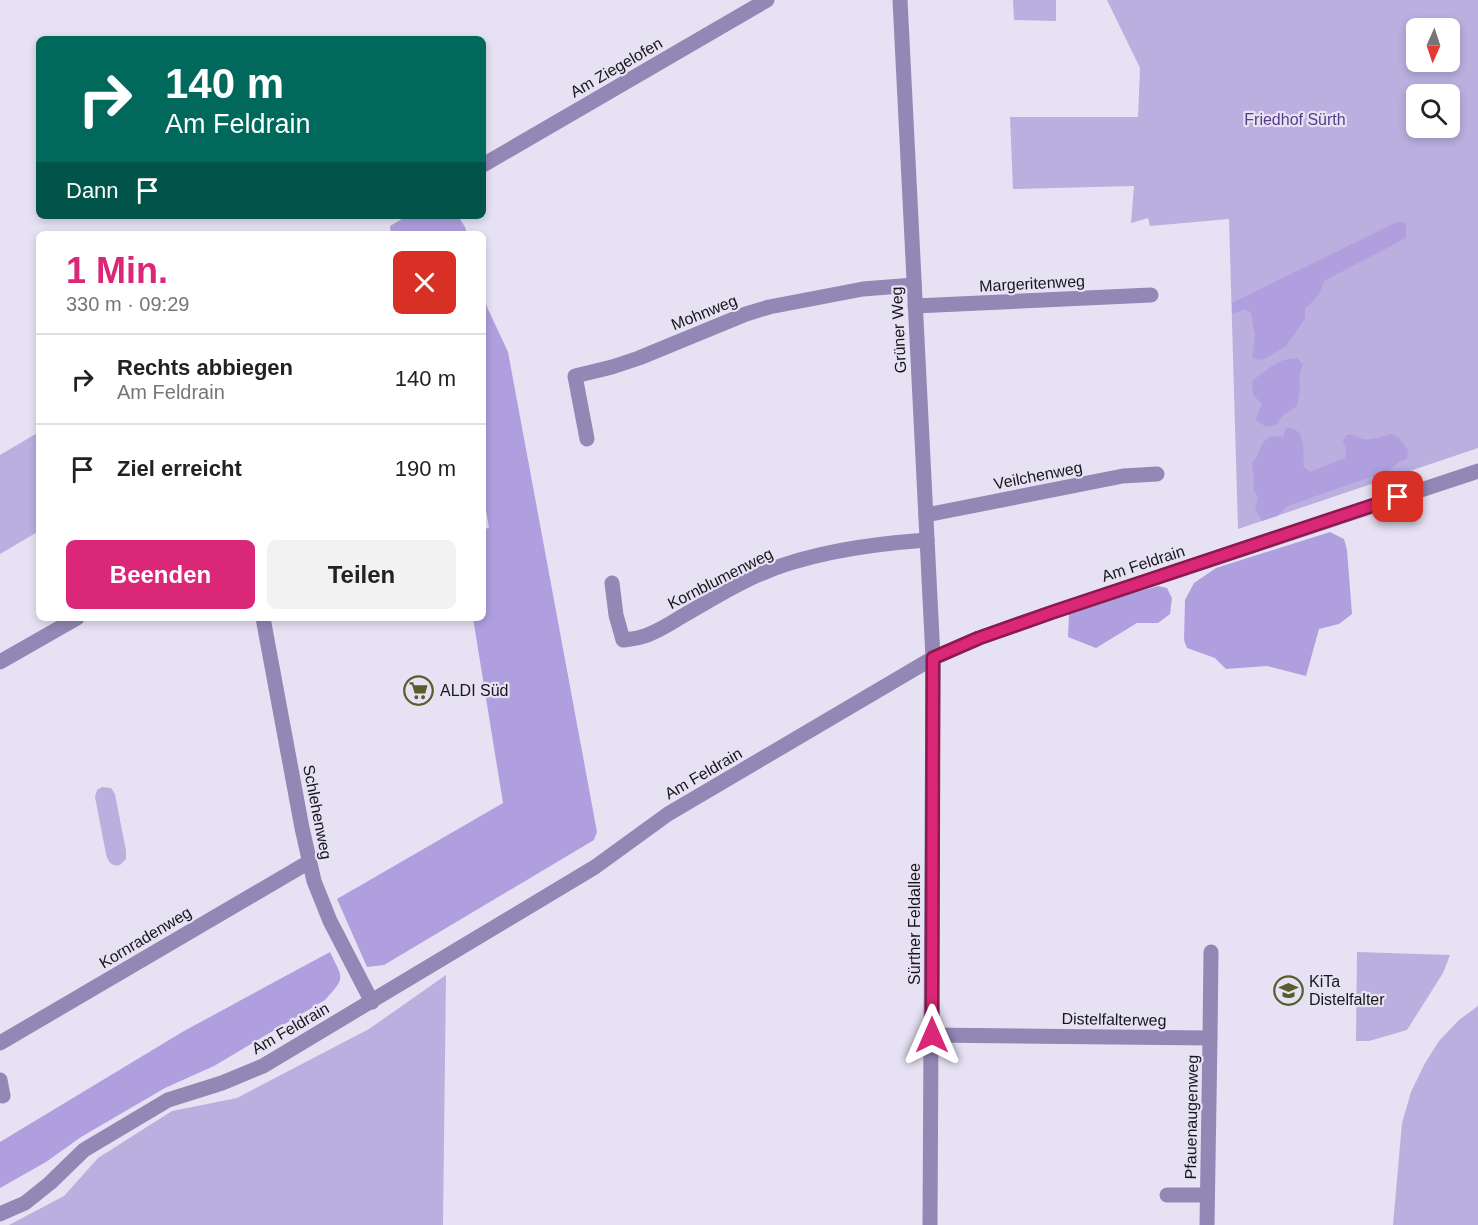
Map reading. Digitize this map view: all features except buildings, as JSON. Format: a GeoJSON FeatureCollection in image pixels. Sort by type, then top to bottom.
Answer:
{"type":"FeatureCollection","features":[{"type":"Feature","properties":{"kind":"street","name":"Am Ziegelofen"},"geometry":{"type":"LineString","coordinates":[[486,163],[767,0]]}},
{"type":"Feature","properties":{"kind":"street","name":"Grüner Weg"},"geometry":{"type":"LineString","coordinates":[[900,0],[933,658]]}},
{"type":"Feature","properties":{"kind":"street","name":"Mohnweg"},"geometry":{"type":"LineString","coordinates":[[587,440],[575,376],[630,361],[746,314],[769,307],[863,289],[914,285]]}},
{"type":"Feature","properties":{"kind":"street","name":"Margeritenweg"},"geometry":{"type":"LineString","coordinates":[[915,306],[1151,295]]}},
{"type":"Feature","properties":{"kind":"street","name":"Am Feldrain"},"geometry":{"type":"LineString","coordinates":[[0,1214],[25,1203],[50,1183],[84,1150],[168,1100],[222,1083],[263,1066],[595,867],[668,814],[933,658],[979,638],[1053,612],[1478,471]]}},
{"type":"Feature","properties":{"kind":"street","name":"Veilchenweg"},"geometry":{"type":"LineString","coordinates":[[926,515],[1123,476],[1157,474]]}},
{"type":"Feature","properties":{"kind":"street","name":"Kornblumenweg"},"geometry":{"type":"LineString","coordinates":[[612,583],[616,615],[623,640],[642,637],[662,628],[757,575],[780,566],[838,552],[927,540]]}},
{"type":"Feature","properties":{"kind":"street"},"geometry":{"type":"LineString","coordinates":[[0,662],[72,621]]}},
{"type":"Feature","properties":{"kind":"street","name":"Schlehenweg"},"geometry":{"type":"LineString","coordinates":[[264,621],[309,862],[317,890],[330,921],[372,1002]]}},
{"type":"Feature","properties":{"kind":"street","name":"Sürther Feldallee"},"geometry":{"type":"LineString","coordinates":[[930,1225],[933,658]]}},
{"type":"Feature","properties":{"kind":"street","name":"Kornradenweg"},"geometry":{"type":"LineString","coordinates":[[0,1043],[309,862]]}},
{"type":"Feature","properties":{"kind":"street"},"geometry":{"type":"LineString","coordinates":[[1210,1038],[1211,952]]}},
{"type":"Feature","properties":{"kind":"street","name":"Distelfalterweg"},"geometry":{"type":"LineString","coordinates":[[932,1035],[1210,1038]]}},
{"type":"Feature","properties":{"kind":"street","name":"Pfauenaugenweg"},"geometry":{"type":"LineString","coordinates":[[1207,1225],[1210,1038]]}},
{"type":"Feature","properties":{"kind":"street","name":"Pfauenaugenweg"},"geometry":{"type":"LineString","coordinates":[[1167,1195],[1208,1196]]}},
{"type":"Feature","properties":{"kind":"green space"},"geometry":{"type":"Polygon","coordinates":[[[1013,0],[1056,0],[1056,21],[1014,20],[1013,0]]]}},
{"type":"Feature","properties":{"kind":"green space","name":"Friedhof Sürth"},"geometry":{"type":"Polygon","coordinates":[[[1107,0],[1478,0],[1478,448],[1238,529],[1229,219],[1150,226],[1148,218],[1131,223],[1134,186],[1013,189],[1010,117],[1138,117],[1140,68],[1107,0]]]}},
{"type":"Feature","properties":{"kind":"green space"},"geometry":{"type":"Polygon","coordinates":[[[36,434],[36,533],[0,554],[0,455],[36,434]]]}},
{"type":"Feature","properties":{"kind":"green space"},"geometry":{"type":"Polygon","coordinates":[[[102,787],[111,788],[115,794],[126,851],[126,859],[120,865],[111,863],[106,854],[95,797],[97,790],[102,787]]]}},
{"type":"Feature","properties":{"kind":"green space"},"geometry":{"type":"Polygon","coordinates":[[[1357,952],[1450,955],[1443,973],[1407,1030],[1369,1041],[1356,1041],[1357,952]]]}},
{"type":"Feature","properties":{"kind":"green space"},"geometry":{"type":"Polygon","coordinates":[[[446,975],[443,1225],[9,1225],[64,1196],[98,1158],[172,1111],[237,1098],[369,1029],[446,975]]]}},
{"type":"Feature","properties":{"kind":"green space"},"geometry":{"type":"Polygon","coordinates":[[[1478,1006],[1478,1225],[1393,1225],[1402,1123],[1411,1092],[1439,1041],[1459,1020],[1478,1006]]]}},
{"type":"Feature","properties":{"kind":"shaded area"},"geometry":{"type":"Polygon","coordinates":[[[402,219],[460,219],[466,231],[391,231],[390,226],[402,219]]]}},
{"type":"Feature","properties":{"kind":"shaded area"},"geometry":{"type":"Polygon","coordinates":[[[1399,221],[1406,224],[1406,238],[1324,281],[1317,296],[1305,308],[1305,319],[1286,346],[1264,359],[1258,360],[1252,357],[1255,337],[1251,313],[1245,309],[1232,314],[1232,303],[1399,221]]]}},
{"type":"Feature","properties":{"kind":"shaded area"},"geometry":{"type":"Polygon","coordinates":[[[486,303],[508,352],[597,832],[594,840],[384,965],[367,967],[337,899],[503,803],[473,621],[486,621],[486,528],[489,528],[486,510],[486,303]]]}},
{"type":"Feature","properties":{"kind":"shaded area"},"geometry":{"type":"Polygon","coordinates":[[[1297,358],[1303,364],[1299,378],[1297,406],[1282,416],[1277,424],[1266,427],[1256,420],[1262,404],[1253,393],[1253,380],[1283,360],[1297,358]]]}},
{"type":"Feature","properties":{"kind":"shaded area"},"geometry":{"type":"Polygon","coordinates":[[[1286,428],[1298,431],[1301,436],[1304,467],[1310,472],[1345,458],[1346,449],[1343,441],[1347,435],[1368,439],[1391,434],[1399,438],[1408,450],[1407,459],[1399,462],[1390,470],[1288,506],[1277,516],[1262,521],[1255,509],[1258,498],[1253,489],[1252,463],[1265,440],[1275,436],[1283,437],[1286,428]]]}},
{"type":"Feature","properties":{"kind":"shaded area"},"geometry":{"type":"Polygon","coordinates":[[[1330,532],[1344,539],[1347,550],[1352,614],[1339,624],[1319,629],[1306,676],[1267,666],[1226,669],[1215,658],[1187,648],[1184,640],[1185,600],[1194,583],[1216,568],[1330,532]]]}},
{"type":"Feature","properties":{"kind":"shaded area"},"geometry":{"type":"Polygon","coordinates":[[[1158,586],[1167,588],[1172,598],[1170,614],[1158,623],[1137,623],[1096,648],[1068,637],[1069,614],[1158,586]]]}},
{"type":"Feature","properties":{"kind":"shaded area"},"geometry":{"type":"Polygon","coordinates":[[[330,952],[340,978],[325,1000],[214,1066],[165,1088],[0,1188],[0,1142],[184,1031],[330,952]]]}},
{"type":"Feature","properties":{"kind":"place","name":"ALDI Süd"},"geometry":{"type":"Point","coordinates":[419,690]}},
{"type":"Feature","properties":{"kind":"place","name":"KiTa Distelfalter"},"geometry":{"type":"Point","coordinates":[1288,990]}},
{"type":"Feature","properties":{"kind":"route"},"geometry":{"type":"LineString","coordinates":[[932,1035],[933,658],[979,638],[1053,612],[1398,497]]}}]}
